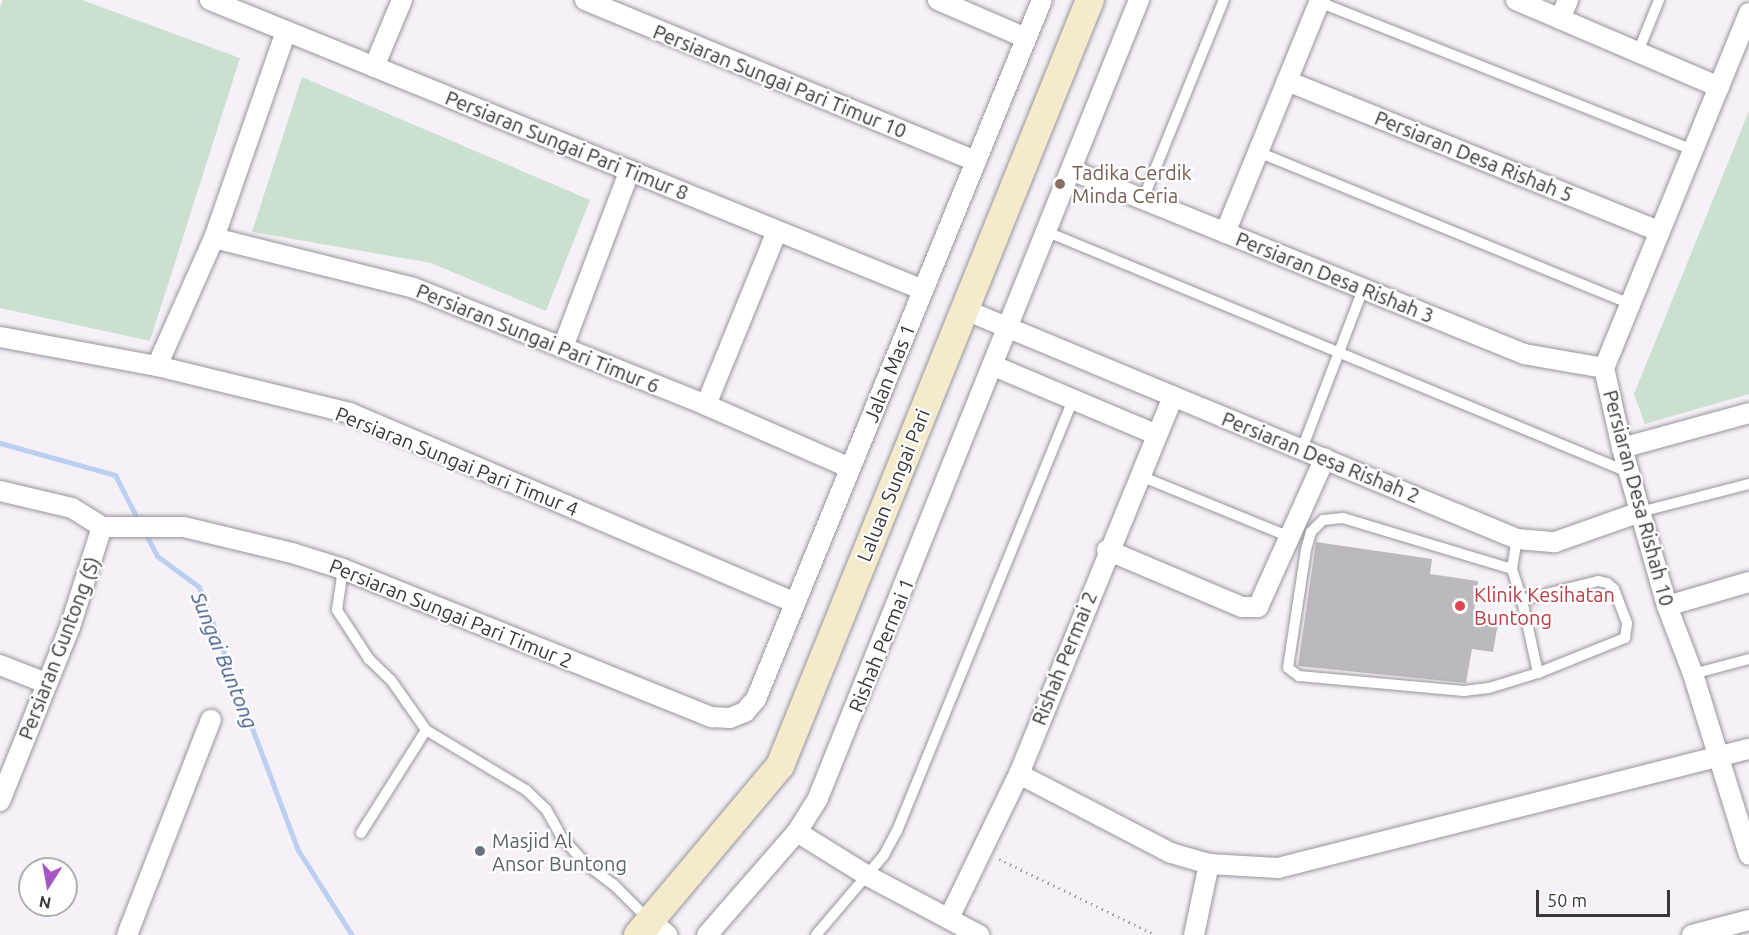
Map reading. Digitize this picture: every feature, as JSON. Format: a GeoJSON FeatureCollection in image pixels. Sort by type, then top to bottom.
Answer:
{"type":"FeatureCollection","features":[{"type":"Feature","properties":{"kind":"main road","name":"Laluan Sungai Pari"},"geometry":{"type":"LineString","coordinates":[[652,930],[780,766],[963,309],[1090,0]]}},
{"type":"Feature","properties":{"kind":"street","name":"Persiaran Sungai Pari Timur 8"},"geometry":{"type":"LineString","coordinates":[[210,0],[923,290]]}},
{"type":"Feature","properties":{"kind":"street"},"geometry":{"type":"LineString","coordinates":[[374,67],[402,0]]}},
{"type":"Feature","properties":{"kind":"street","name":"Persiaran Sungai Pari Timur 10"},"geometry":{"type":"LineString","coordinates":[[585,0],[976,161]]}},
{"type":"Feature","properties":{"kind":"street"},"geometry":{"type":"LineString","coordinates":[[938,0],[1026,38]]}},
{"type":"Feature","properties":{"kind":"street","name":"Jalan Mas 1"},"geometry":{"type":"LineString","coordinates":[[712,717],[730,718],[745,711],[756,699],[1042,0]]}},
{"type":"Feature","properties":{"kind":"street","name":"Rishah Permai 1"},"geometry":{"type":"LineString","coordinates":[[706,935],[797,832],[818,798],[994,366],[1006,326],[1139,0]]}},
{"type":"Feature","properties":{"kind":"street"},"geometry":{"type":"LineString","coordinates":[[1516,0],[1719,87]]}},
{"type":"Feature","properties":{"kind":"street"},"geometry":{"type":"LineString","coordinates":[[1560,19],[1568,0]]}},
{"type":"Feature","properties":{"kind":"street"},"geometry":{"type":"LineString","coordinates":[[1225,233],[1320,1]]}},
{"type":"Feature","properties":{"kind":"street","name":"Persiaran Desa Rishah 10"},"geometry":{"type":"LineString","coordinates":[[1747,25],[1719,87],[1604,369],[1622,448],[1632,473],[1640,512],[1667,606],[1693,674],[1717,757],[1745,829],[1749,855]]}},
{"type":"Feature","properties":{"kind":"street"},"geometry":{"type":"LineString","coordinates":[[157,366],[214,238],[286,31]]}},
{"type":"Feature","properties":{"kind":"street","name":"Persiaran Desa Rishah 5"},"geometry":{"type":"LineString","coordinates":[[1287,81],[1660,232]]}},
{"type":"Feature","properties":{"kind":"street"},"geometry":{"type":"LineString","coordinates":[[563,347],[630,170]]}},
{"type":"Feature","properties":{"kind":"street","name":"Persiaran Desa Rishah 3"},"geometry":{"type":"LineString","coordinates":[[1071,170],[1524,354],[1604,369]]}},
{"type":"Feature","properties":{"kind":"street"},"geometry":{"type":"LineString","coordinates":[[706,405],[777,231]]}},
{"type":"Feature","properties":{"kind":"street","name":"Persiaran Sungai Pari Timur 6"},"geometry":{"type":"LineString","coordinates":[[214,238],[414,288],[706,405],[850,468]]}},
{"type":"Feature","properties":{"kind":"street","name":"Persiaran Desa Rishah 2"},"geometry":{"type":"LineString","coordinates":[[963,309],[1517,539],[1555,542],[1640,512]]}},
{"type":"Feature","properties":{"kind":"street","name":"Persiaran Sungai Pari Timur 4"},"geometry":{"type":"LineString","coordinates":[[0,337],[157,366],[350,413],[795,603]]}},
{"type":"Feature","properties":{"kind":"street"},"geometry":{"type":"LineString","coordinates":[[994,366],[1155,434]]}},
{"type":"Feature","properties":{"kind":"street","name":"Rishah Permai 2"},"geometry":{"type":"LineString","coordinates":[[949,918],[1019,774],[1107,550],[1173,396]]}},
{"type":"Feature","properties":{"kind":"street"},"geometry":{"type":"LineString","coordinates":[[1622,448],[1749,413]]}},
{"type":"Feature","properties":{"kind":"street"},"geometry":{"type":"LineString","coordinates":[[1107,550],[1251,609],[1263,600],[1325,458]]}},
{"type":"Feature","properties":{"kind":"street"},"geometry":{"type":"LineString","coordinates":[[0,490],[72,508],[102,527]]}},
{"type":"Feature","properties":{"kind":"street","name":"Persiaran Sungai Pari Timur 2"},"geometry":{"type":"LineString","coordinates":[[102,527],[184,528],[343,569],[712,717]]}},
{"type":"Feature","properties":{"kind":"street","name":"Persiaran Guntong (S)"},"geometry":{"type":"LineString","coordinates":[[0,801],[70,627],[102,527]]}},
{"type":"Feature","properties":{"kind":"street"},"geometry":{"type":"LineString","coordinates":[[1667,606],[1749,582]]}},
{"type":"Feature","properties":{"kind":"street"},"geometry":{"type":"LineString","coordinates":[[0,665],[46,683]]}},
{"type":"Feature","properties":{"kind":"street"},"geometry":{"type":"LineString","coordinates":[[127,935],[211,720]]}},
{"type":"Feature","properties":{"kind":"street"},"geometry":{"type":"LineString","coordinates":[[1019,774],[1171,853],[1209,864],[1278,868],[1749,748]]}},
{"type":"Feature","properties":{"kind":"street"},"geometry":{"type":"LineString","coordinates":[[797,832],[868,876],[979,935]]}},
{"type":"Feature","properties":{"kind":"street"},"geometry":{"type":"LineString","coordinates":[[1194,935],[1209,864]]}},
{"type":"Feature","properties":{"kind":"street"},"geometry":{"type":"LineString","coordinates":[[1692,935],[1749,920]]}},
{"type":"Feature","properties":{"kind":"lane"},"geometry":{"type":"LineString","coordinates":[[1143,200],[1224,0]]}},
{"type":"Feature","properties":{"kind":"lane"},"geometry":{"type":"LineString","coordinates":[[1638,52],[1659,0]]}},
{"type":"Feature","properties":{"kind":"lane"},"geometry":{"type":"LineString","coordinates":[[1320,1],[1693,150]]}},
{"type":"Feature","properties":{"kind":"lane"},"geometry":{"type":"LineString","coordinates":[[1258,152],[1630,304]]}},
{"type":"Feature","properties":{"kind":"lane"},"geometry":{"type":"LineString","coordinates":[[1045,231],[1338,355],[1632,473]]}},
{"type":"Feature","properties":{"kind":"lane"},"geometry":{"type":"LineString","coordinates":[[1302,449],[1363,289]]}},
{"type":"Feature","properties":{"kind":"lane"},"geometry":{"type":"LineString","coordinates":[[816,935],[868,876],[897,831],[1073,399]]}},
{"type":"Feature","properties":{"kind":"lane"},"geometry":{"type":"LineString","coordinates":[[1138,475],[1290,537]]}},
{"type":"Feature","properties":{"kind":"lane"},"geometry":{"type":"LineString","coordinates":[[1640,512],[1749,484]]}},
{"type":"Feature","properties":{"kind":"lane"},"geometry":{"type":"LineString","coordinates":[[1512,568],[1343,518],[1323,520],[1311,532],[1306,550],[1288,668],[1299,676],[1464,691],[1489,688],[1538,673],[1618,643],[1625,638],[1627,624],[1614,589],[1598,581],[1522,600]]}},
{"type":"Feature","properties":{"kind":"lane"},"geometry":{"type":"LineString","coordinates":[[1517,539],[1512,568],[1522,600],[1538,673]]}},
{"type":"Feature","properties":{"kind":"lane"},"geometry":{"type":"LineString","coordinates":[[343,569],[337,610],[369,659],[391,680],[426,730],[526,790],[546,809],[562,838],[586,864],[613,884],[652,930]]}},
{"type":"Feature","properties":{"kind":"lane"},"geometry":{"type":"LineString","coordinates":[[1693,674],[1749,659]]}},
{"type":"Feature","properties":{"kind":"lane"},"geometry":{"type":"LineString","coordinates":[[362,833],[426,730]]}},
{"type":"Feature","properties":{"kind":"path"},"geometry":{"type":"LineString","coordinates":[[982,850],[1156,935]]}},
{"type":"Feature","properties":{"kind":"green space"},"geometry":{"type":"Polygon","coordinates":[[[3,0],[82,0],[240,58],[150,341],[0,308],[0,7],[3,0]]]}},
{"type":"Feature","properties":{"kind":"green space"},"geometry":{"type":"Polygon","coordinates":[[[302,77],[590,200],[546,311],[431,263],[252,232],[302,77]]]}},
{"type":"Feature","properties":{"kind":"green space"},"geometry":{"type":"Polygon","coordinates":[[[1749,111],[1749,394],[1645,424],[1634,394],[1749,111]]]}},
{"type":"Feature","properties":{"kind":"building"},"geometry":{"type":"Polygon","coordinates":[[[1316,542],[1432,559],[1430,574],[1478,581],[1473,619],[1498,623],[1493,652],[1472,649],[1466,683],[1298,666],[1316,542]]]}},
{"type":"Feature","properties":{"kind":"waterway","name":"Sungai Buntong"},"geometry":{"type":"LineString","coordinates":[[0,443],[115,475],[139,522]]}},
{"type":"Feature","properties":{"kind":"waterway","name":"Sungai Buntong"},"geometry":{"type":"LineString","coordinates":[[145,533],[157,556],[199,587],[298,850],[352,935]]}},
{"type":"Feature","properties":{"kind":"place","name":"Tadika Cerdik Minda Ceria"},"geometry":{"type":"Point","coordinates":[1060,184]}},
{"type":"Feature","properties":{"kind":"place","name":"Klinik Kesihatan Buntong"},"geometry":{"type":"Point","coordinates":[1460,606]}},
{"type":"Feature","properties":{"kind":"place","name":"Masjid Al Ansor Buntong"},"geometry":{"type":"Point","coordinates":[480,851]}}]}
